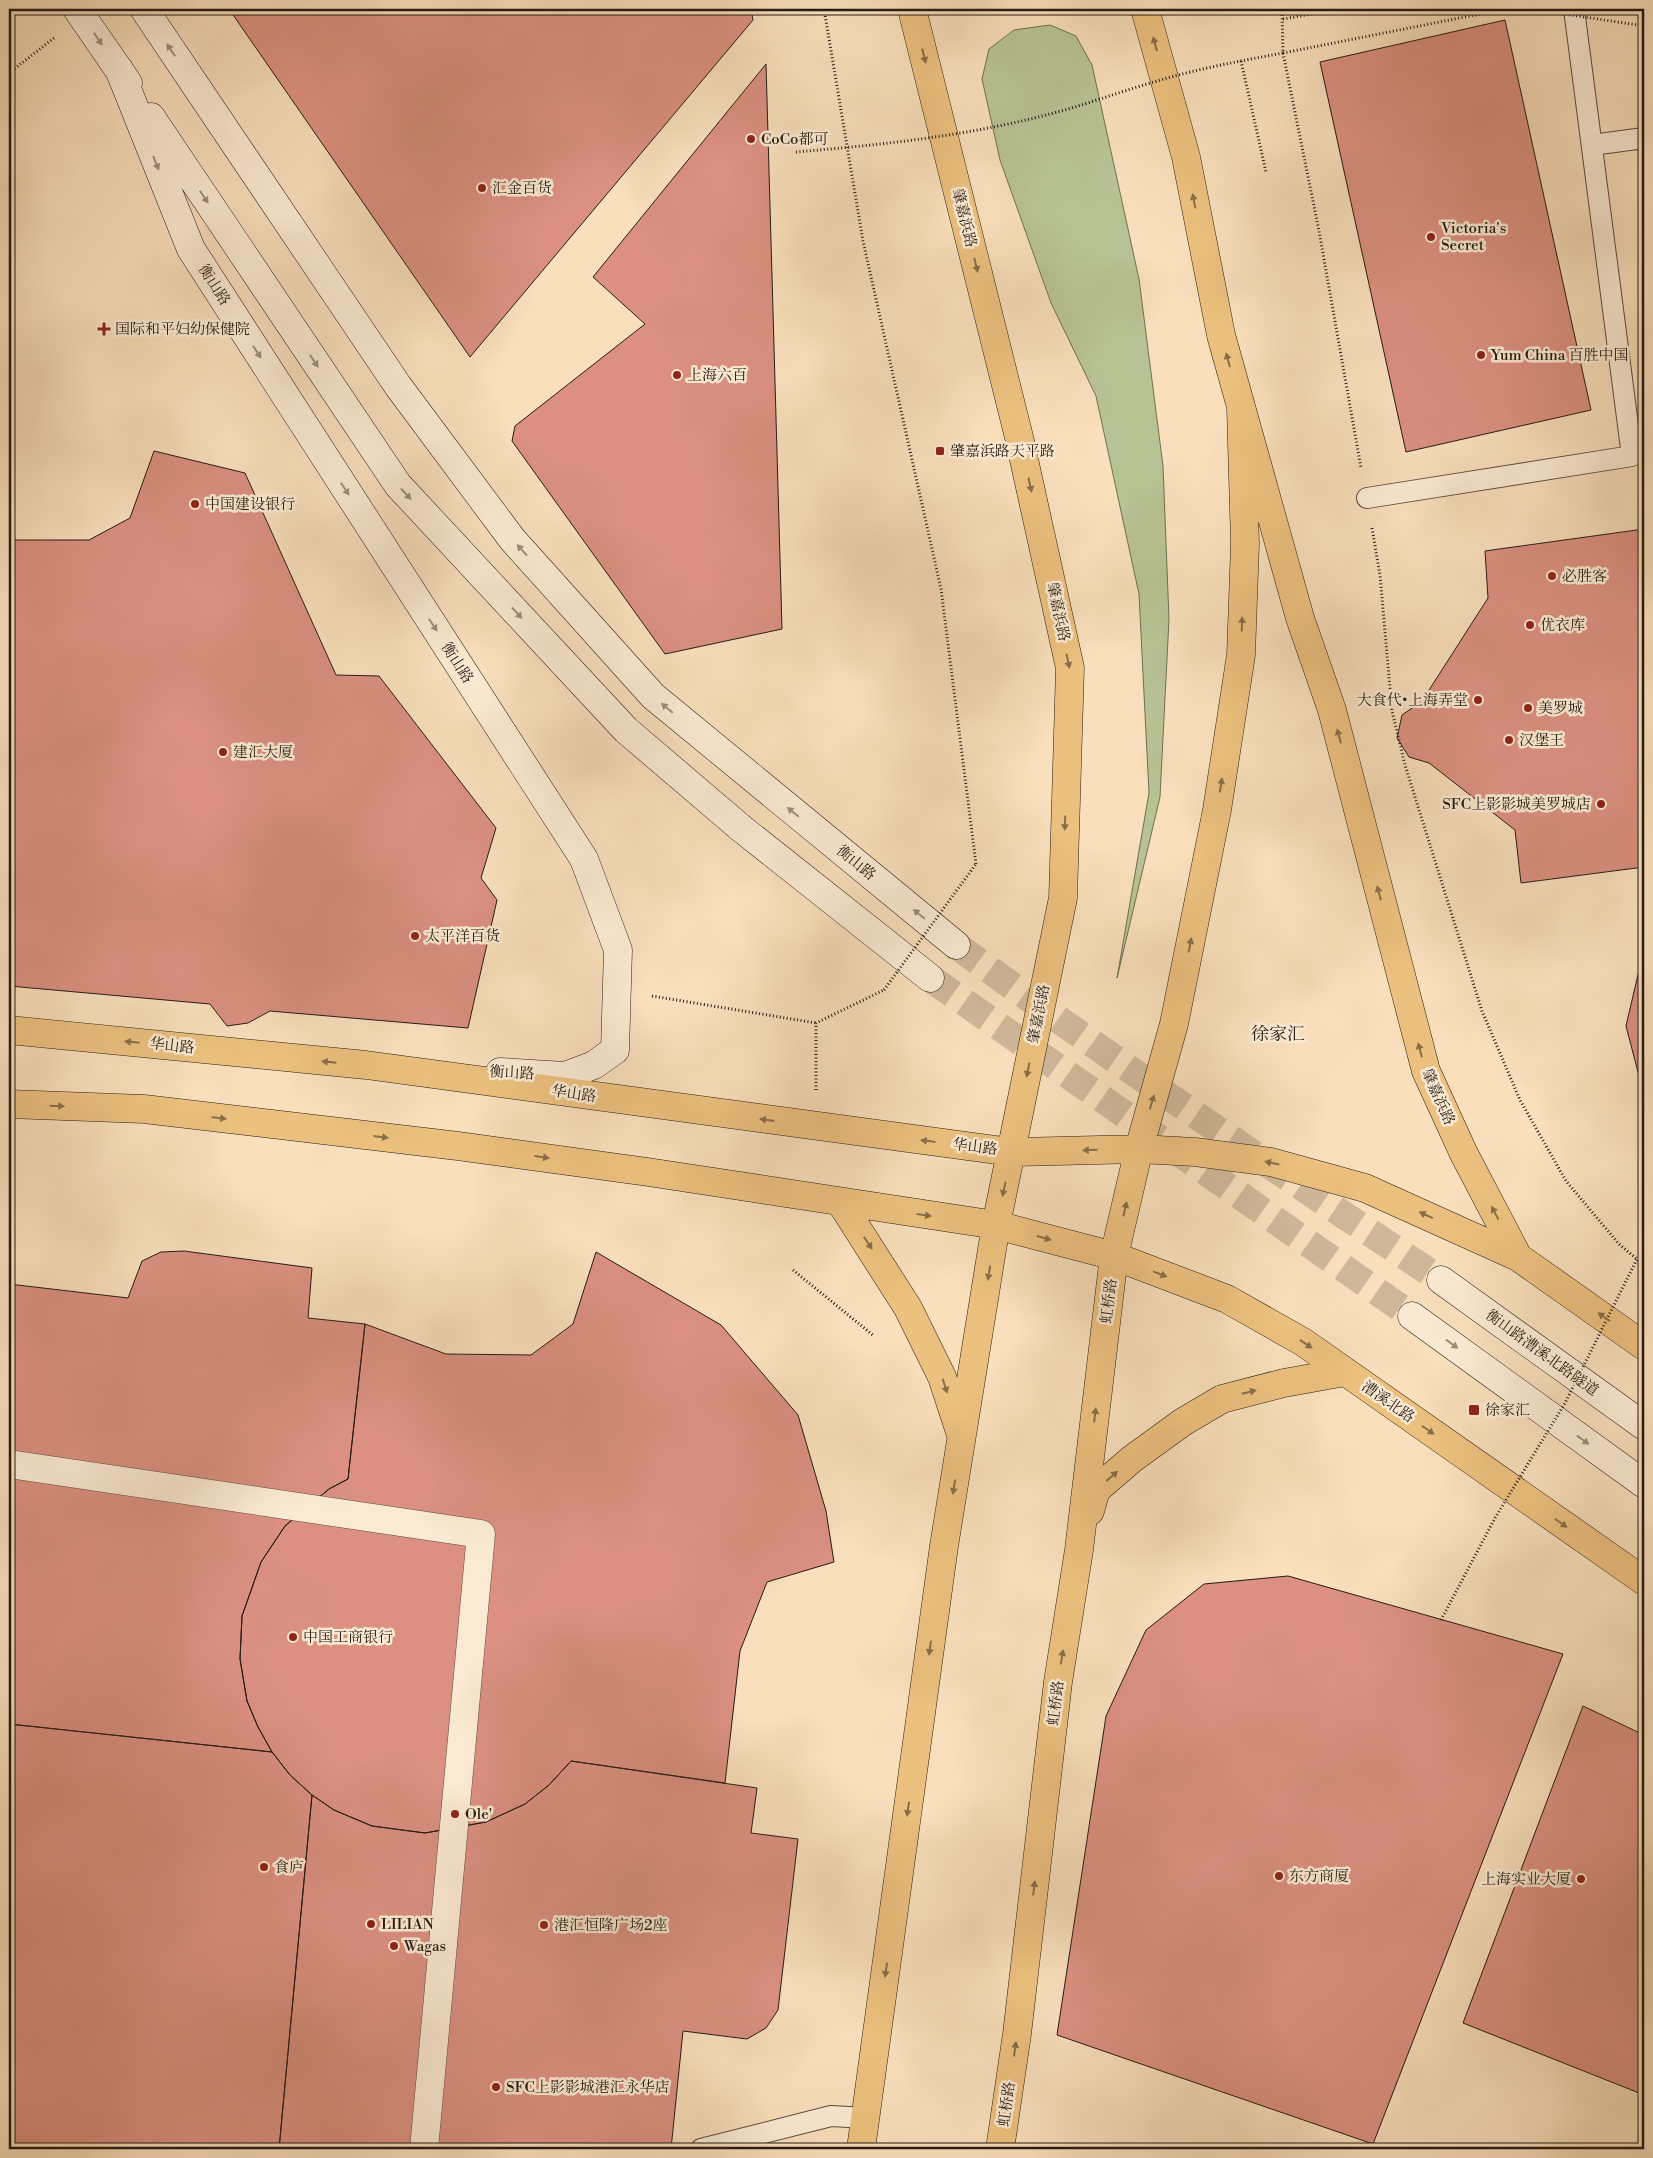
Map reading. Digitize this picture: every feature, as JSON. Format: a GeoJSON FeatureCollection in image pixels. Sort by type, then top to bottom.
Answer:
{"type":"FeatureCollection","features":[{"type":"Feature","properties":{"kind":"main road","name":"衡山路"},"geometry":{"type":"LineString","coordinates":[[77,9],[398,485],[626,730],[742,829],[930,978]]}},
{"type":"Feature","properties":{"kind":"main road","name":"衡山路"},"geometry":{"type":"LineString","coordinates":[[144,9],[398,386],[512,539],[653,696],[956,945]]}},
{"type":"Feature","properties":{"kind":"main road","name":"肇嘉浜路"},"geometry":{"type":"LineString","coordinates":[[912,9],[1019,437],[1070,668],[1062,898],[996,1225]]}},
{"type":"Feature","properties":{"kind":"main road","name":"肇嘉浜路"},"geometry":{"type":"LineString","coordinates":[[1145,9],[1186,157],[1221,335],[1300,618],[1332,710],[1426,1071],[1464,1154],[1518,1256]]}},
{"type":"Feature","properties":{"kind":"main road","name":"衡山路"},"geometry":{"type":"LineString","coordinates":[[119,69],[191,249],[584,859],[618,950],[616,1050],[594,1065],[565,1076],[366,1065]]}},
{"type":"Feature","properties":{"kind":"main road","name":"肇嘉浜路"},"geometry":{"type":"LineString","coordinates":[[1114,1256],[1139,1149],[1174,1024],[1217,810],[1241,655],[1245,544],[1241,408]]}},
{"type":"Feature","properties":{"kind":"main road","name":"华山路"},"geometry":{"type":"LineString","coordinates":[[9,1030],[366,1065],[1012,1152],[1139,1149]]}},
{"type":"Feature","properties":{"kind":"main road"},"geometry":{"type":"LineString","coordinates":[[9,1104],[144,1109],[439,1143],[648,1172],[841,1203],[996,1225],[1114,1256]]}},
{"type":"Feature","properties":{"kind":"main road"},"geometry":{"type":"LineString","coordinates":[[1139,1149],[1195,1152],[1271,1162],[1365,1188],[1518,1256],[1644,1346]]}},
{"type":"Feature","properties":{"kind":"main road"},"geometry":{"type":"LineString","coordinates":[[841,1203],[908,1308],[942,1377],[962,1439]]}},
{"type":"Feature","properties":{"kind":"main road"},"geometry":{"type":"LineString","coordinates":[[861,2149],[944,1546],[996,1225]]}},
{"type":"Feature","properties":{"kind":"main road","name":"漕溪北路"},"geometry":{"type":"LineString","coordinates":[[1114,1256],[1227,1299],[1302,1342],[1644,1581]]}},
{"type":"Feature","properties":{"kind":"main road","name":"虹桥路"},"geometry":{"type":"LineString","coordinates":[[1000,2149],[1017,2034],[1058,1682],[1080,1550],[1114,1256]]}},
{"type":"Feature","properties":{"kind":"main road","name":"衡山路漕溪北路隧道"},"geometry":{"type":"LineString","coordinates":[[1441,1280],[1644,1426]]}},
{"type":"Feature","properties":{"kind":"main road"},"geometry":{"type":"LineString","coordinates":[[1412,1316],[1644,1484]]}},
{"type":"Feature","properties":{"kind":"main road"},"geometry":{"type":"LineString","coordinates":[[1080,1550],[1096,1490],[1132,1458],[1183,1422],[1222,1399],[1284,1383],[1345,1372]]}},
{"type":"Feature","properties":{"kind":"main road"},"geometry":{"type":"LineString","coordinates":[[9,1464],[481,1534],[424,2149]]}},
{"type":"Feature","properties":{"kind":"lane"},"geometry":{"type":"LineString","coordinates":[[1366,498],[1632,456],[1574,9]]}},
{"type":"Feature","properties":{"kind":"lane"},"geometry":{"type":"LineString","coordinates":[[1592,145],[1644,138]]}},
{"type":"Feature","properties":{"kind":"lane"},"geometry":{"type":"LineString","coordinates":[[701,2149],[831,2116],[866,2118]]}},
{"type":"Feature","properties":{"kind":"path"},"geometry":{"type":"LineString","coordinates":[[617,990],[816,1023],[884,990],[976,864],[941,589],[863,241],[824,9]]}},
{"type":"Feature","properties":{"kind":"path"},"geometry":{"type":"LineString","coordinates":[[1282,9],[1284,53],[1319,231],[1380,575],[1392,711],[1405,765],[1482,1011],[1520,1100],[1566,1181],[1620,1244],[1644,1264]]}},
{"type":"Feature","properties":{"kind":"path"},"geometry":{"type":"LineString","coordinates":[[1283,19],[1339,9]]}},
{"type":"Feature","properties":{"kind":"path"},"geometry":{"type":"LineString","coordinates":[[796,152],[969,132],[1049,114],[1156,81],[1241,61],[1495,11],[1566,14],[1644,26]]}},
{"type":"Feature","properties":{"kind":"path"},"geometry":{"type":"LineString","coordinates":[[9,73],[56,36]]}},
{"type":"Feature","properties":{"kind":"path"},"geometry":{"type":"LineString","coordinates":[[1241,61],[1266,172]]}},
{"type":"Feature","properties":{"kind":"path"},"geometry":{"type":"LineString","coordinates":[[849,147],[863,241]]}},
{"type":"Feature","properties":{"kind":"path"},"geometry":{"type":"LineString","coordinates":[[816,1023],[816,1126]]}},
{"type":"Feature","properties":{"kind":"path"},"geometry":{"type":"LineString","coordinates":[[1442,1620],[1495,1518],[1565,1403],[1637,1259]]}},
{"type":"Feature","properties":{"kind":"path"},"geometry":{"type":"LineString","coordinates":[[793,1270],[874,1336]]}},
{"type":"Feature","properties":{"kind":"green space"},"geometry":{"type":"Polygon","coordinates":[[[1050,25],[1076,36],[1092,65],[1139,279],[1163,466],[1169,619],[1160,797],[1117,978],[1149,793],[1139,594],[1096,396],[1051,303],[1000,160],[982,79],[989,49],[1014,30],[1050,25]]]}},
{"type":"Feature","properties":{"kind":"building","name":"汇金百货"},"geometry":{"type":"Polygon","coordinates":[[[229,9],[751,9],[753,20],[470,357],[229,9]]]}},
{"type":"Feature","properties":{"kind":"building"},"geometry":{"type":"Polygon","coordinates":[[[1505,20],[1591,410],[1406,452],[1320,62],[1505,20]]]}},
{"type":"Feature","properties":{"kind":"building","name":"上海六百"},"geometry":{"type":"Polygon","coordinates":[[[766,64],[782,629],[665,654],[512,441],[515,426],[645,324],[593,277],[766,64]]]}},
{"type":"Feature","properties":{"kind":"building","name":"建汇大厦"},"geometry":{"type":"Polygon","coordinates":[[[154,451],[245,473],[336,675],[379,676],[496,828],[481,878],[497,900],[468,1028],[270,1011],[248,1023],[227,1026],[210,1004],[9,986],[9,549],[13,540],[89,540],[130,518],[154,451]]]}},
{"type":"Feature","properties":{"kind":"building","name":"美罗城"},"geometry":{"type":"Polygon","coordinates":[[[1644,529],[1644,867],[1521,883],[1515,830],[1429,763],[1409,757],[1397,738],[1402,715],[1422,701],[1488,598],[1485,551],[1644,529]]]}},
{"type":"Feature","properties":{"kind":"building"},"geometry":{"type":"Polygon","coordinates":[[[1644,949],[1644,1095],[1626,1026],[1644,949]]]}},
{"type":"Feature","properties":{"kind":"building"},"geometry":{"type":"Polygon","coordinates":[[[184,1251],[312,1268],[308,1318],[365,1324],[348,1479],[329,1489],[285,1526],[261,1562],[242,1616],[240,1659],[247,1701],[258,1727],[272,1752],[9,1724],[9,1284],[128,1298],[142,1261],[161,1252],[184,1251]]]}},
{"type":"Feature","properties":{"kind":"building"},"geometry":{"type":"Polygon","coordinates":[[[596,1252],[721,1325],[798,1415],[826,1511],[834,1562],[767,1582],[740,1651],[725,1783],[571,1761],[549,1785],[525,1804],[486,1822],[425,1833],[372,1826],[334,1810],[312,1795],[290,1775],[272,1752],[258,1727],[247,1701],[240,1659],[242,1616],[261,1562],[285,1526],[329,1489],[348,1479],[365,1324],[446,1354],[531,1355],[573,1324],[596,1252]]]}},
{"type":"Feature","properties":{"kind":"building","name":"东方商厦"},"geometry":{"type":"Polygon","coordinates":[[[1288,1576],[1563,1654],[1373,2144],[1057,2035],[1106,1716],[1146,1630],[1204,1584],[1288,1576]]]}},
{"type":"Feature","properties":{"kind":"building","name":"上海实业大厦"},"geometry":{"type":"Polygon","coordinates":[[[1583,1706],[1644,1735],[1644,2095],[1463,2023],[1583,1706]]]}},
{"type":"Feature","properties":{"kind":"building"},"geometry":{"type":"Polygon","coordinates":[[[9,1724],[272,1752],[290,1775],[312,1795],[279,2149],[9,2149],[9,1724]]]}},
{"type":"Feature","properties":{"kind":"building","name":"港汇恒隆广场2座"},"geometry":{"type":"Polygon","coordinates":[[[571,1761],[757,1788],[751,1833],[798,1839],[778,2010],[766,2028],[747,2039],[683,2031],[671,2149],[279,2149],[312,1795],[334,1810],[372,1826],[425,1833],[486,1822],[525,1804],[549,1785],[571,1761]]]}},
{"type":"Feature","properties":{"kind":"tunnel"},"geometry":{"type":"LineString","coordinates":[[956,945],[1136,1074],[1441,1280]]}},
{"type":"Feature","properties":{"kind":"tunnel"},"geometry":{"type":"LineString","coordinates":[[930,978],[1412,1316]]}},
{"type":"Feature","properties":{"kind":"place","name":"CoCo都可"},"geometry":{"type":"Point","coordinates":[751,139]}},
{"type":"Feature","properties":{"kind":"place","name":"汇金百货"},"geometry":{"type":"Point","coordinates":[482,188]}},
{"type":"Feature","properties":{"kind":"place","name":"Victoria's Secret"},"geometry":{"type":"Point","coordinates":[1431,237]}},
{"type":"Feature","properties":{"kind":"place","name":"国际和平妇幼保健院"},"geometry":{"type":"Point","coordinates":[104,329]}},
{"type":"Feature","properties":{"kind":"place","name":"Yum China 百胜中国"},"geometry":{"type":"Point","coordinates":[1481,355]}},
{"type":"Feature","properties":{"kind":"place","name":"上海六百"},"geometry":{"type":"Point","coordinates":[677,375]}},
{"type":"Feature","properties":{"kind":"place","name":"肇嘉浜路天平路"},"geometry":{"type":"Point","coordinates":[940,451]}},
{"type":"Feature","properties":{"kind":"place","name":"中国建设银行"},"geometry":{"type":"Point","coordinates":[195,504]}},
{"type":"Feature","properties":{"kind":"place","name":"必胜客"},"geometry":{"type":"Point","coordinates":[1552,576]}},
{"type":"Feature","properties":{"kind":"place","name":"优衣库"},"geometry":{"type":"Point","coordinates":[1530,625]}},
{"type":"Feature","properties":{"kind":"place","name":"大食代•上海弄堂"},"geometry":{"type":"Point","coordinates":[1478,700]}},
{"type":"Feature","properties":{"kind":"place","name":"美罗城"},"geometry":{"type":"Point","coordinates":[1528,708]}},
{"type":"Feature","properties":{"kind":"place","name":"汉堡王"},"geometry":{"type":"Point","coordinates":[1509,740]}},
{"type":"Feature","properties":{"kind":"place","name":"建汇大厦"},"geometry":{"type":"Point","coordinates":[223,752]}},
{"type":"Feature","properties":{"kind":"place","name":"SFC上影影城美罗城店"},"geometry":{"type":"Point","coordinates":[1601,804]}},
{"type":"Feature","properties":{"kind":"place","name":"太平洋百货"},"geometry":{"type":"Point","coordinates":[415,936]}},
{"type":"Feature","properties":{"kind":"place","name":"徐家汇"},"geometry":{"type":"Point","coordinates":[1474,1410]}},
{"type":"Feature","properties":{"kind":"place","name":"中国工商银行"},"geometry":{"type":"Point","coordinates":[293,1637]}},
{"type":"Feature","properties":{"kind":"place","name":"Ole'"},"geometry":{"type":"Point","coordinates":[455,1814]}},
{"type":"Feature","properties":{"kind":"place","name":"食庐"},"geometry":{"type":"Point","coordinates":[264,1867]}},
{"type":"Feature","properties":{"kind":"place","name":"东方商厦"},"geometry":{"type":"Point","coordinates":[1279,1876]}},
{"type":"Feature","properties":{"kind":"place","name":"上海实业大厦"},"geometry":{"type":"Point","coordinates":[1581,1879]}},
{"type":"Feature","properties":{"kind":"place","name":"LILIAN"},"geometry":{"type":"Point","coordinates":[371,1924]}},
{"type":"Feature","properties":{"kind":"place","name":"港汇恒隆广场2座"},"geometry":{"type":"Point","coordinates":[544,1925]}},
{"type":"Feature","properties":{"kind":"place","name":"Wagas"},"geometry":{"type":"Point","coordinates":[394,1946]}},
{"type":"Feature","properties":{"kind":"place","name":"SFC上影影城港汇永华店"},"geometry":{"type":"Point","coordinates":[496,2087]}},
{"type":"Feature","properties":{"kind":"district","name":"徐家汇"},"geometry":{"type":"Point","coordinates":[1278,1034]}}]}
